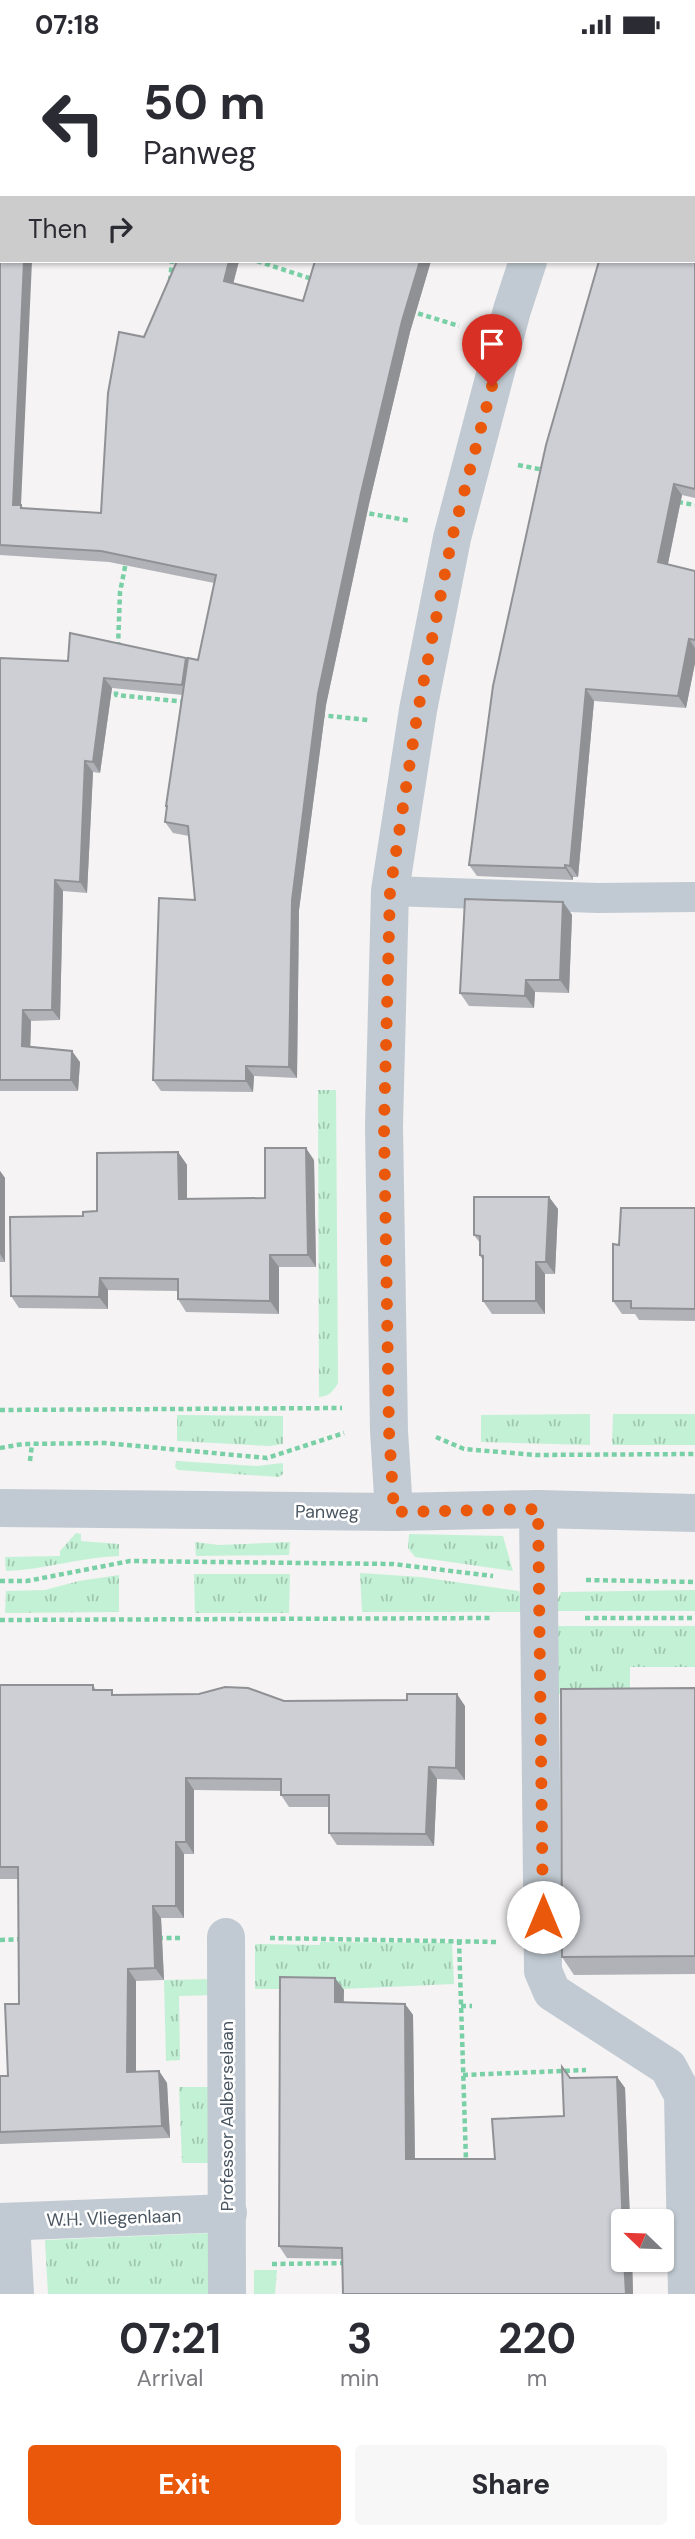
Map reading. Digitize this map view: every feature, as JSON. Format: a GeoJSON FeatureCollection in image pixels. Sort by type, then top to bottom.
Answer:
{"type":"FeatureCollection","features":[{"type":"Feature","properties":{"kind":"street"},"geometry":{"type":"LineString","coordinates":[[394,1512],[389,1411],[384,1126],[390,891],[418,710],[452,538],[512,310],[527,263]]}},
{"type":"Feature","properties":{"kind":"street","name":"Panweg"},"geometry":{"type":"LineString","coordinates":[[0,1509],[394,1512],[538,1509],[695,1513]]}},
{"type":"Feature","properties":{"kind":"street"},"geometry":{"type":"LineString","coordinates":[[538,1509],[544,1971],[552,1992],[668,2067],[682,2095],[687,2294]]}},
{"type":"Feature","properties":{"kind":"street","name":"Professor Aalberselaan"},"geometry":{"type":"LineString","coordinates":[[226,1937],[227,2280]]}},
{"type":"Feature","properties":{"kind":"street","name":"W.H. Vliegenlaan"},"geometry":{"type":"LineString","coordinates":[[6,2222],[228,2213]]}},
{"type":"Feature","properties":{"kind":"street"},"geometry":{"type":"LineString","coordinates":[[6,2222],[15,2294]]}},
{"type":"Feature","properties":{"kind":"lane"},"geometry":{"type":"LineString","coordinates":[[390,891],[598,898],[695,897]]}},
{"type":"Feature","properties":{"kind":"path"},"geometry":{"type":"LineString","coordinates":[[169,285],[172,263]]}},
{"type":"Feature","properties":{"kind":"path"},"geometry":{"type":"LineString","coordinates":[[263,263],[316,281]]}},
{"type":"Feature","properties":{"kind":"path"},"geometry":{"type":"LineString","coordinates":[[400,308],[460,326]]}},
{"type":"Feature","properties":{"kind":"path"},"geometry":{"type":"LineString","coordinates":[[505,462],[546,471]]}},
{"type":"Feature","properties":{"kind":"path"},"geometry":{"type":"LineString","coordinates":[[668,499],[695,505]]}},
{"type":"Feature","properties":{"kind":"path"},"geometry":{"type":"LineString","coordinates":[[359,512],[411,522],[452,538]]}},
{"type":"Feature","properties":{"kind":"path"},"geometry":{"type":"LineString","coordinates":[[117,656],[120,593],[127,553]]}},
{"type":"Feature","properties":{"kind":"path"},"geometry":{"type":"LineString","coordinates":[[116,682],[116,695],[195,703]]}},
{"type":"Feature","properties":{"kind":"path"},"geometry":{"type":"LineString","coordinates":[[315,715],[368,720]]}},
{"type":"Feature","properties":{"kind":"path"},"geometry":{"type":"LineString","coordinates":[[0,1410],[345,1408],[389,1411]]}},
{"type":"Feature","properties":{"kind":"path"},"geometry":{"type":"LineString","coordinates":[[30,1461],[32,1444]]}},
{"type":"Feature","properties":{"kind":"path"},"geometry":{"type":"LineString","coordinates":[[0,1581],[27,1581],[123,1561],[393,1564]]}},
{"type":"Feature","properties":{"kind":"path"},"geometry":{"type":"LineString","coordinates":[[0,1620],[695,1618]]}},
{"type":"Feature","properties":{"kind":"path"},"geometry":{"type":"LineString","coordinates":[[459,1940],[467,2167]]}},
{"type":"Feature","properties":{"kind":"path"},"geometry":{"type":"LineString","coordinates":[[461,2006],[472,2006]]}},
{"type":"Feature","properties":{"kind":"path"},"geometry":{"type":"LineString","coordinates":[[463,2074],[668,2067]]}},
{"type":"Feature","properties":{"kind":"path"},"geometry":{"type":"LineString","coordinates":[[227,2280],[348,2263]]}},
{"type":"Feature","properties":{"kind":"green space"},"geometry":{"type":"Polygon","coordinates":[[[318,1090],[336,1090],[338,1383],[330,1393],[319,1397],[318,1090]]]}},
{"type":"Feature","properties":{"kind":"green space"},"geometry":{"type":"Polygon","coordinates":[[[590,1414],[590,1445],[481,1442],[481,1415],[590,1414]]]}},
{"type":"Feature","properties":{"kind":"green space"},"geometry":{"type":"Polygon","coordinates":[[[613,1414],[695,1414],[695,1445],[612,1445],[613,1414]]]}},
{"type":"Feature","properties":{"kind":"green space"},"geometry":{"type":"Polygon","coordinates":[[[177,1415],[283,1416],[283,1444],[269,1446],[177,1441],[177,1415]]]}},
{"type":"Feature","properties":{"kind":"green space"},"geometry":{"type":"Polygon","coordinates":[[[176,1461],[257,1466],[283,1463],[283,1474],[279,1477],[178,1470],[175,1467],[176,1461]]]}},
{"type":"Feature","properties":{"kind":"green space"},"geometry":{"type":"Polygon","coordinates":[[[76,1533],[81,1534],[81,1541],[119,1544],[119,1556],[6,1571],[5,1557],[60,1556],[60,1551],[76,1533]]]}},
{"type":"Feature","properties":{"kind":"green space"},"geometry":{"type":"Polygon","coordinates":[[[409,1534],[503,1536],[513,1571],[415,1557],[408,1548],[409,1534]]]}},
{"type":"Feature","properties":{"kind":"green space"},"geometry":{"type":"Polygon","coordinates":[[[195,1542],[219,1545],[290,1542],[289,1555],[196,1556],[195,1542]]]}},
{"type":"Feature","properties":{"kind":"green space"},"geometry":{"type":"Polygon","coordinates":[[[360,1573],[420,1577],[519,1591],[525,1612],[362,1612],[360,1573]]]}},
{"type":"Feature","properties":{"kind":"green space"},"geometry":{"type":"Polygon","coordinates":[[[194,1574],[290,1574],[289,1613],[195,1613],[194,1574]]]}},
{"type":"Feature","properties":{"kind":"green space"},"geometry":{"type":"Polygon","coordinates":[[[119,1575],[119,1612],[5,1613],[6,1591],[45,1590],[119,1575]]]}},
{"type":"Feature","properties":{"kind":"green space"},"geometry":{"type":"Polygon","coordinates":[[[695,1590],[695,1611],[553,1611],[561,1592],[695,1590]]]}},
{"type":"Feature","properties":{"kind":"green space"},"geometry":{"type":"Polygon","coordinates":[[[554,1626],[695,1626],[695,1667],[630,1667],[630,1695],[554,1694],[554,1626]]]}},
{"type":"Feature","properties":{"kind":"green space"},"geometry":{"type":"Polygon","coordinates":[[[320,1942],[452,1943],[454,1984],[343,1989],[255,1989],[255,1944],[320,1945],[320,1942]]]}},
{"type":"Feature","properties":{"kind":"green space"},"geometry":{"type":"Polygon","coordinates":[[[215,1979],[215,1995],[179,1996],[180,2060],[166,2061],[164,1980],[215,1979]]]}},
{"type":"Feature","properties":{"kind":"green space"},"geometry":{"type":"Polygon","coordinates":[[[179,2087],[214,2087],[214,2163],[182,2163],[179,2087]]]}},
{"type":"Feature","properties":{"kind":"green space"},"geometry":{"type":"Polygon","coordinates":[[[212,2233],[214,2294],[48,2294],[45,2240],[212,2233]]]}},
{"type":"Feature","properties":{"kind":"green space"},"geometry":{"type":"Polygon","coordinates":[[[254,2270],[277,2270],[275,2294],[254,2294],[254,2270]]]}},
{"type":"Feature","properties":{"kind":"building"},"geometry":{"type":"Polygon","coordinates":[[[0,263],[24,263],[13,505],[21,505],[21,508],[101,513],[108,393],[119,332],[144,337],[176,263],[228,263],[224,281],[303,301],[314,263],[419,263],[402,321],[361,493],[318,694],[292,900],[289,1067],[246,1066],[246,1081],[153,1080],[159,898],[195,900],[188,826],[165,822],[166,806],[188,658],[198,660],[216,575],[101,551],[0,545],[0,263]]]}},
{"type":"Feature","properties":{"kind":"building"},"geometry":{"type":"Polygon","coordinates":[[[598,263],[695,263],[695,489],[674,484],[658,562],[695,571],[695,640],[689,639],[678,696],[586,689],[570,866],[469,865],[493,686],[546,445],[598,263]]]}},
{"type":"Feature","properties":{"kind":"building"},"geometry":{"type":"Polygon","coordinates":[[[70,633],[186,658],[182,685],[104,678],[93,762],[85,761],[80,882],[55,880],[52,1010],[23,1010],[22,1046],[72,1051],[71,1080],[0,1080],[0,658],[68,661],[70,633]]]}},
{"type":"Feature","properties":{"kind":"building"},"geometry":{"type":"Polygon","coordinates":[[[465,899],[563,902],[560,980],[526,980],[525,996],[460,993],[465,899]]]}},
{"type":"Feature","properties":{"kind":"building"},"geometry":{"type":"Polygon","coordinates":[[[265,1148],[306,1148],[308,1255],[270,1255],[270,1301],[178,1299],[178,1279],[100,1278],[99,1297],[11,1296],[10,1217],[83,1216],[83,1212],[97,1211],[97,1153],[178,1152],[179,1199],[265,1198],[265,1148]]]}},
{"type":"Feature","properties":{"kind":"building"},"geometry":{"type":"Polygon","coordinates":[[[474,1197],[549,1197],[546,1262],[536,1262],[536,1301],[483,1301],[483,1256],[480,1255],[480,1236],[474,1235],[474,1197]]]}},
{"type":"Feature","properties":{"kind":"building"},"geometry":{"type":"Polygon","coordinates":[[[621,1208],[695,1208],[695,1309],[631,1308],[631,1301],[613,1301],[613,1244],[619,1245],[621,1208]]]}},
{"type":"Feature","properties":{"kind":"building"},"geometry":{"type":"Polygon","coordinates":[[[0,1685],[93,1685],[93,1690],[112,1690],[112,1695],[199,1694],[225,1687],[248,1688],[284,1701],[407,1700],[407,1694],[457,1694],[456,1768],[429,1767],[426,1834],[329,1833],[329,1795],[281,1795],[281,1779],[186,1778],[186,1842],[176,1842],[176,1906],[153,1906],[155,1968],[128,1969],[127,2072],[159,2071],[162,2126],[0,2132],[0,2076],[8,2076],[5,2004],[19,2004],[18,1867],[0,1867],[0,1685]]]}},
{"type":"Feature","properties":{"kind":"building"},"geometry":{"type":"Polygon","coordinates":[[[695,1688],[695,1956],[562,1957],[561,1689],[695,1688]]]}},
{"type":"Feature","properties":{"kind":"building"},"geometry":{"type":"Polygon","coordinates":[[[280,1977],[335,1978],[335,2002],[405,2004],[406,2159],[495,2159],[492,2119],[564,2116],[562,2067],[570,2078],[617,2077],[622,2209],[611,2209],[611,2272],[625,2272],[626,2294],[343,2294],[342,2248],[279,2246],[280,1977]]]}},
{"type":"Feature","properties":{"kind":"route"},"geometry":{"type":"LineString","coordinates":[[492,386],[452,538],[418,710],[390,891],[384,1126],[389,1431],[394,1512],[538,1509],[543,1917]]}}]}
